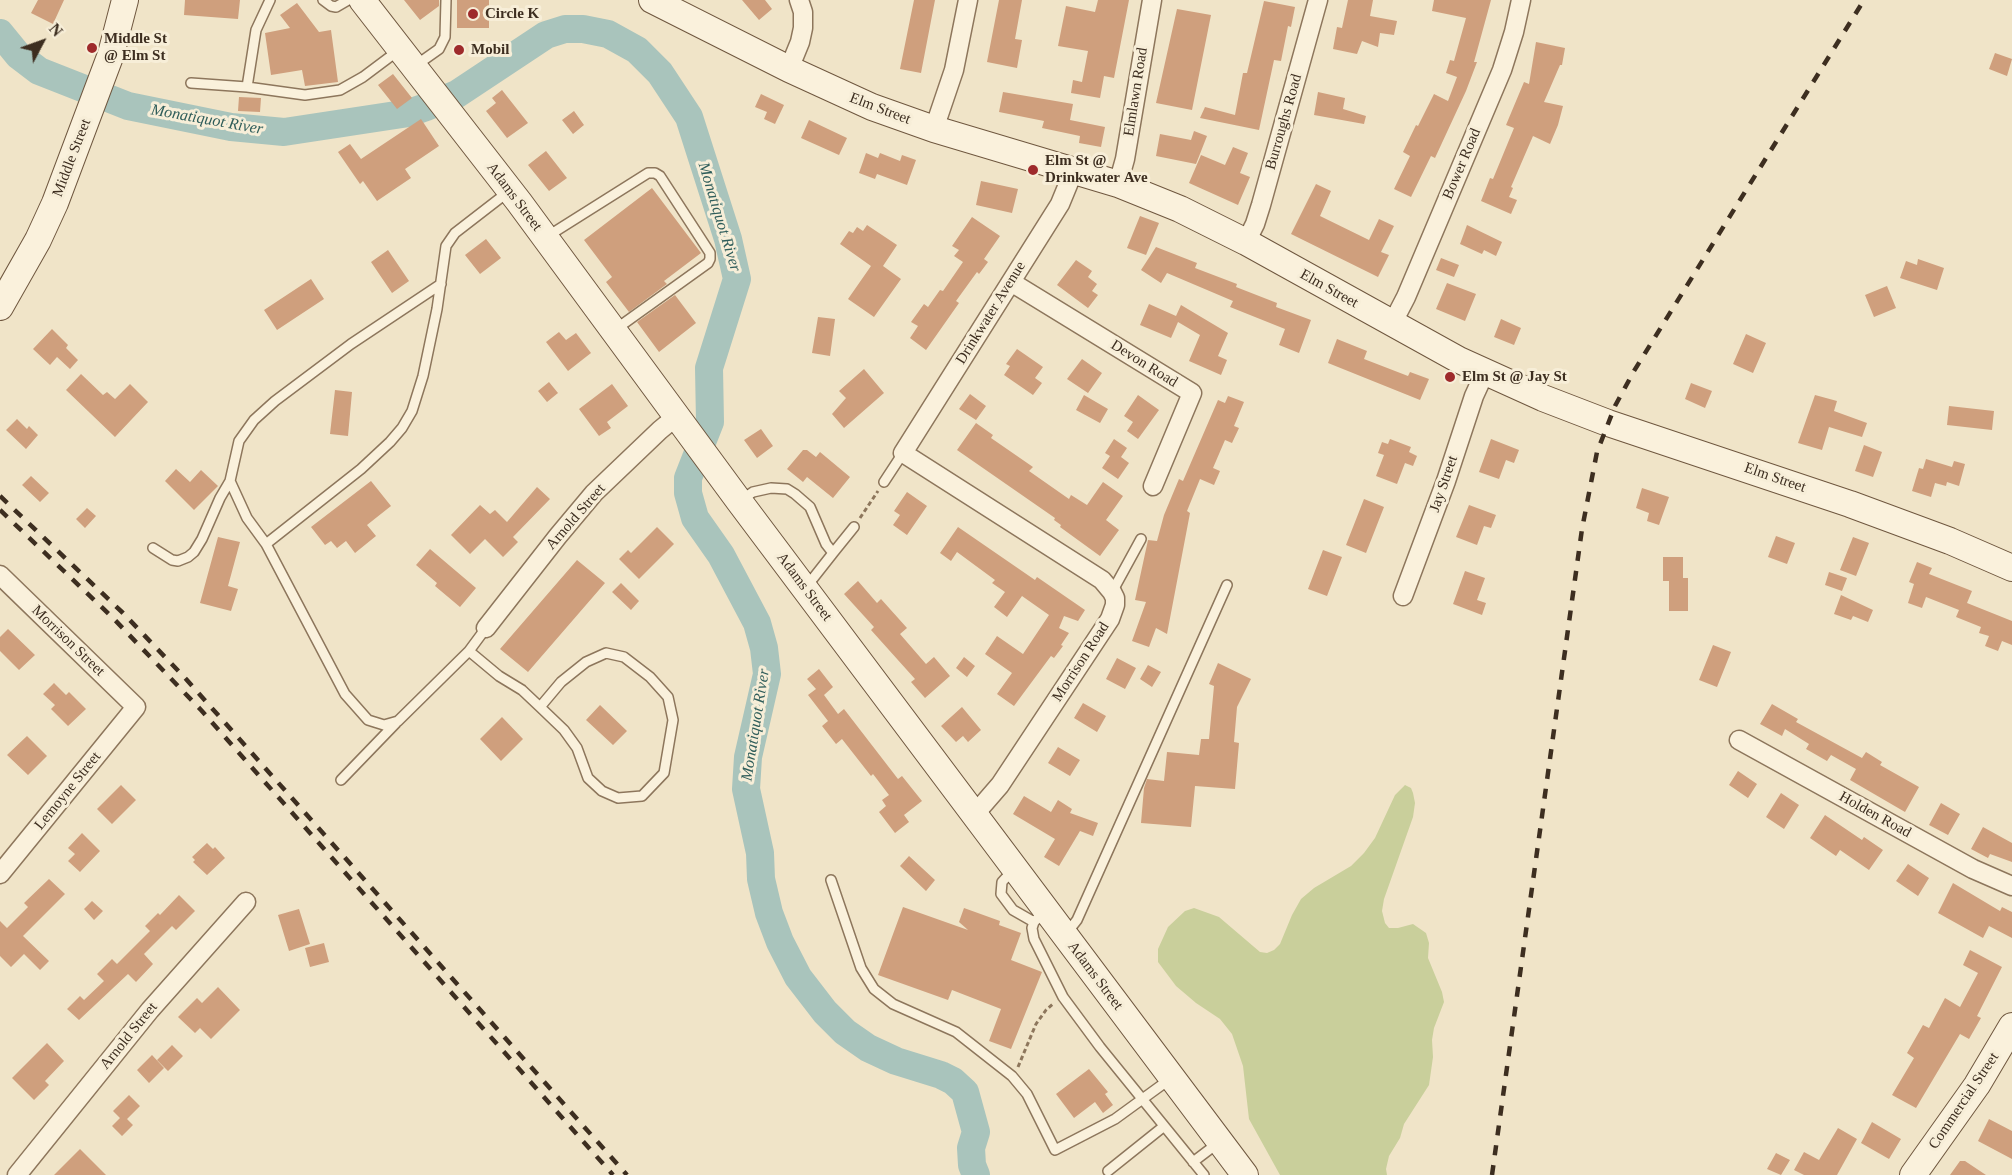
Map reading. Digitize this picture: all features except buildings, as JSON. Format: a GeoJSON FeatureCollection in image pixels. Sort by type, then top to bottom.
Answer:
{"type":"FeatureCollection","features":[{"type":"Feature","properties":{"kind":"street","name":"Middle Street"},"geometry":{"type":"LineString","coordinates":[[0,307],[38,240],[90,113],[117,34],[125,0]]}},
{"type":"Feature","properties":{"kind":"street","name":"Elm Street"},"geometry":{"type":"LineString","coordinates":[[651,0],[855,101],[933,129],[1118,184],[1180,209],[1246,242],[1392,324],[1485,372],[1577,412],[1850,504],[2012,568]]}},
{"type":"Feature","properties":{"kind":"street"},"geometry":{"type":"LineString","coordinates":[[789,69],[803,28],[803,12],[799,0]]}},
{"type":"Feature","properties":{"kind":"street"},"geometry":{"type":"LineString","coordinates":[[933,129],[954,70],[968,0]]}},
{"type":"Feature","properties":{"kind":"street","name":"Elmlawn Road"},"geometry":{"type":"LineString","coordinates":[[1118,184],[1125,159],[1152,0]]}},
{"type":"Feature","properties":{"kind":"street","name":"Burroughs Road"},"geometry":{"type":"LineString","coordinates":[[1246,242],[1261,205],[1318,0]]}},
{"type":"Feature","properties":{"kind":"street","name":"Bower Road"},"geometry":{"type":"LineString","coordinates":[[1392,324],[1406,297],[1499,76],[1521,0]]}},
{"type":"Feature","properties":{"kind":"street","name":"Adams Street"},"geometry":{"type":"LineString","coordinates":[[363,3],[510,190],[1014,869],[1040,917],[1064,935],[1245,1175]]}},
{"type":"Feature","properties":{"kind":"street","name":"Drinkwater Avenue"},"geometry":{"type":"LineString","coordinates":[[903,453],[1064,196],[1074,170]]}},
{"type":"Feature","properties":{"kind":"street","name":"Devon Road"},"geometry":{"type":"LineString","coordinates":[[1011,282],[1192,393],[1153,486]]}},
{"type":"Feature","properties":{"kind":"street","name":"Jay Street"},"geometry":{"type":"LineString","coordinates":[[1403,596],[1446,481],[1474,396],[1485,372]]}},
{"type":"Feature","properties":{"kind":"street","name":"Arnold Street"},"geometry":{"type":"LineString","coordinates":[[486,628],[594,493],[652,437],[684,425]]}},
{"type":"Feature","properties":{"kind":"street"},"geometry":{"type":"LineString","coordinates":[[903,453],[1102,580],[1112,592]]}},
{"type":"Feature","properties":{"kind":"street","name":"Morrison Street"},"geometry":{"type":"LineString","coordinates":[[0,575],[136,707]]}},
{"type":"Feature","properties":{"kind":"street","name":"Morrison Road"},"geometry":{"type":"LineString","coordinates":[[974,815],[1000,785],[1110,619],[1115,605],[1112,592]]}},
{"type":"Feature","properties":{"kind":"street","name":"Lemoyne Street"},"geometry":{"type":"LineString","coordinates":[[0,874],[136,707]]}},
{"type":"Feature","properties":{"kind":"street","name":"Holden Road"},"geometry":{"type":"LineString","coordinates":[[1739,740],[1973,869],[2012,886]]}},
{"type":"Feature","properties":{"kind":"street","name":"Arnold Street"},"geometry":{"type":"LineString","coordinates":[[17,1175],[150,1010],[246,902]]}},
{"type":"Feature","properties":{"kind":"street","name":"Commercial Street"},"geometry":{"type":"LineString","coordinates":[[1913,1175],[1977,1085],[2012,1026]]}},
{"type":"Feature","properties":{"kind":"lane"},"geometry":{"type":"LineString","coordinates":[[247,87],[256,30],[270,0]]}},
{"type":"Feature","properties":{"kind":"lane"},"geometry":{"type":"LineString","coordinates":[[323,0],[336,7],[363,3]]}},
{"type":"Feature","properties":{"kind":"lane"},"geometry":{"type":"LineString","coordinates":[[191,83],[247,87],[305,95],[340,90],[363,77],[406,59],[433,54],[442,44],[446,30],[446,0]]}},
{"type":"Feature","properties":{"kind":"lane"},"geometry":{"type":"LineString","coordinates":[[546,238],[648,173],[660,176],[710,253],[710,259],[708,263],[614,330]]}},
{"type":"Feature","properties":{"kind":"lane"},"geometry":{"type":"LineString","coordinates":[[266,544],[361,470],[402,428],[412,411],[423,376],[446,246],[455,233],[510,190]]}},
{"type":"Feature","properties":{"kind":"lane"},"geometry":{"type":"LineString","coordinates":[[153,548],[172,560],[178,561],[188,557],[202,539],[230,481],[239,441],[254,420],[351,344],[441,284]]}},
{"type":"Feature","properties":{"kind":"lane"},"geometry":{"type":"LineString","coordinates":[[884,482],[903,453]]}},
{"type":"Feature","properties":{"kind":"lane"},"geometry":{"type":"LineString","coordinates":[[230,481],[247,518],[266,544],[345,694],[368,720],[384,726],[398,721]]}},
{"type":"Feature","properties":{"kind":"lane"},"geometry":{"type":"LineString","coordinates":[[739,501],[761,489],[787,489],[810,507],[826,544],[834,553]]}},
{"type":"Feature","properties":{"kind":"lane"},"geometry":{"type":"LineString","coordinates":[[804,588],[854,527]]}},
{"type":"Feature","properties":{"kind":"lane"},"geometry":{"type":"LineString","coordinates":[[1112,592],[1141,539]]}},
{"type":"Feature","properties":{"kind":"lane"},"geometry":{"type":"LineString","coordinates":[[1064,935],[1077,920],[1227,585]]}},
{"type":"Feature","properties":{"kind":"lane"},"geometry":{"type":"LineString","coordinates":[[341,780],[469,651],[486,628]]}},
{"type":"Feature","properties":{"kind":"lane"},"geometry":{"type":"LineString","coordinates":[[469,651],[499,676],[522,690],[564,730],[577,748],[588,778],[602,791],[618,798],[642,796],[664,773],[673,720],[668,697],[650,677],[624,657],[606,653],[586,663],[561,682],[540,707]]}},
{"type":"Feature","properties":{"kind":"lane"},"geometry":{"type":"LineString","coordinates":[[831,880],[861,968],[874,989],[892,1004],[956,1032],[1012,1076],[1027,1094],[1055,1150],[1115,1119],[1172,1078]]}},
{"type":"Feature","properties":{"kind":"lane"},"geometry":{"type":"LineString","coordinates":[[1040,917],[1032,928],[1034,939],[1063,997],[1163,1127],[1204,1175]]}},
{"type":"Feature","properties":{"kind":"lane"},"geometry":{"type":"LineString","coordinates":[[1108,1171],[1163,1127]]}},
{"type":"Feature","properties":{"kind":"lane"},"geometry":{"type":"LineString","coordinates":[[1193,1162],[1220,1141]]}},
{"type":"Feature","properties":{"kind":"path"},"geometry":{"type":"LineString","coordinates":[[854,527],[884,482]]}},
{"type":"Feature","properties":{"kind":"path"},"geometry":{"type":"LineString","coordinates":[[1012,1076],[1021,1063],[1036,1024],[1046,1010],[1063,997]]}},
{"type":"Feature","properties":{"kind":"green space"},"geometry":{"type":"Polygon","coordinates":[[[1405,785],[1411,788],[1413,793],[1415,803],[1413,817],[1384,899],[1382,911],[1389,928],[1413,924],[1426,933],[1429,943],[1428,958],[1444,1002],[1434,1028],[1429,1085],[1404,1124],[1400,1138],[1389,1156],[1387,1175],[1280,1175],[1249,1119],[1243,1066],[1232,1034],[1220,1019],[1176,986],[1158,962],[1158,949],[1168,927],[1185,911],[1194,908],[1219,917],[1260,952],[1267,953],[1274,950],[1280,944],[1301,899],[1314,888],[1351,866],[1364,853],[1375,838],[1395,795],[1405,785]]]}},
{"type":"Feature","properties":{"kind":"waterway","name":"Monatiquot River"},"geometry":{"type":"LineString","coordinates":[[0,33],[18,55],[39,71],[128,106],[231,127],[284,132],[409,113],[426,107],[457,94],[546,35],[565,29],[583,29],[608,34],[637,50],[660,73],[689,117],[728,239],[737,279],[709,368],[710,422],[688,478],[688,493],[695,518],[721,555],[757,623],[764,648],[767,674],[748,757],[746,789],[760,853],[761,879],[769,913],[780,942],[798,977],[825,1012],[845,1032],[868,1048],[896,1061],[941,1075],[953,1081],[965,1092],[976,1132],[971,1148],[972,1165],[976,1175]]}},
{"type":"Feature","properties":{"kind":"railway"},"geometry":{"type":"LineString","coordinates":[[1492,1175],[1582,529],[1597,452],[1615,406],[1634,371],[1864,0]]}},
{"type":"Feature","properties":{"kind":"railway"},"geometry":{"type":"LineString","coordinates":[[0,496],[123,613],[186,679],[627,1175]]}},
{"type":"Feature","properties":{"kind":"railway"},"geometry":{"type":"LineString","coordinates":[[0,510],[113,618],[201,710],[613,1175]]}},
{"type":"Feature","properties":{"kind":"place","name":"Circle K"},"geometry":{"type":"Point","coordinates":[473,14]}},
{"type":"Feature","properties":{"kind":"place","name":"Middle St @ Elm St"},"geometry":{"type":"Point","coordinates":[92,48]}},
{"type":"Feature","properties":{"kind":"place","name":"Mobil"},"geometry":{"type":"Point","coordinates":[459,50]}},
{"type":"Feature","properties":{"kind":"place","name":"Elm St @ Drinkwater Ave"},"geometry":{"type":"Point","coordinates":[1033,170]}},
{"type":"Feature","properties":{"kind":"place","name":"Elm St @ Jay St"},"geometry":{"type":"Point","coordinates":[1450,377]}}]}
